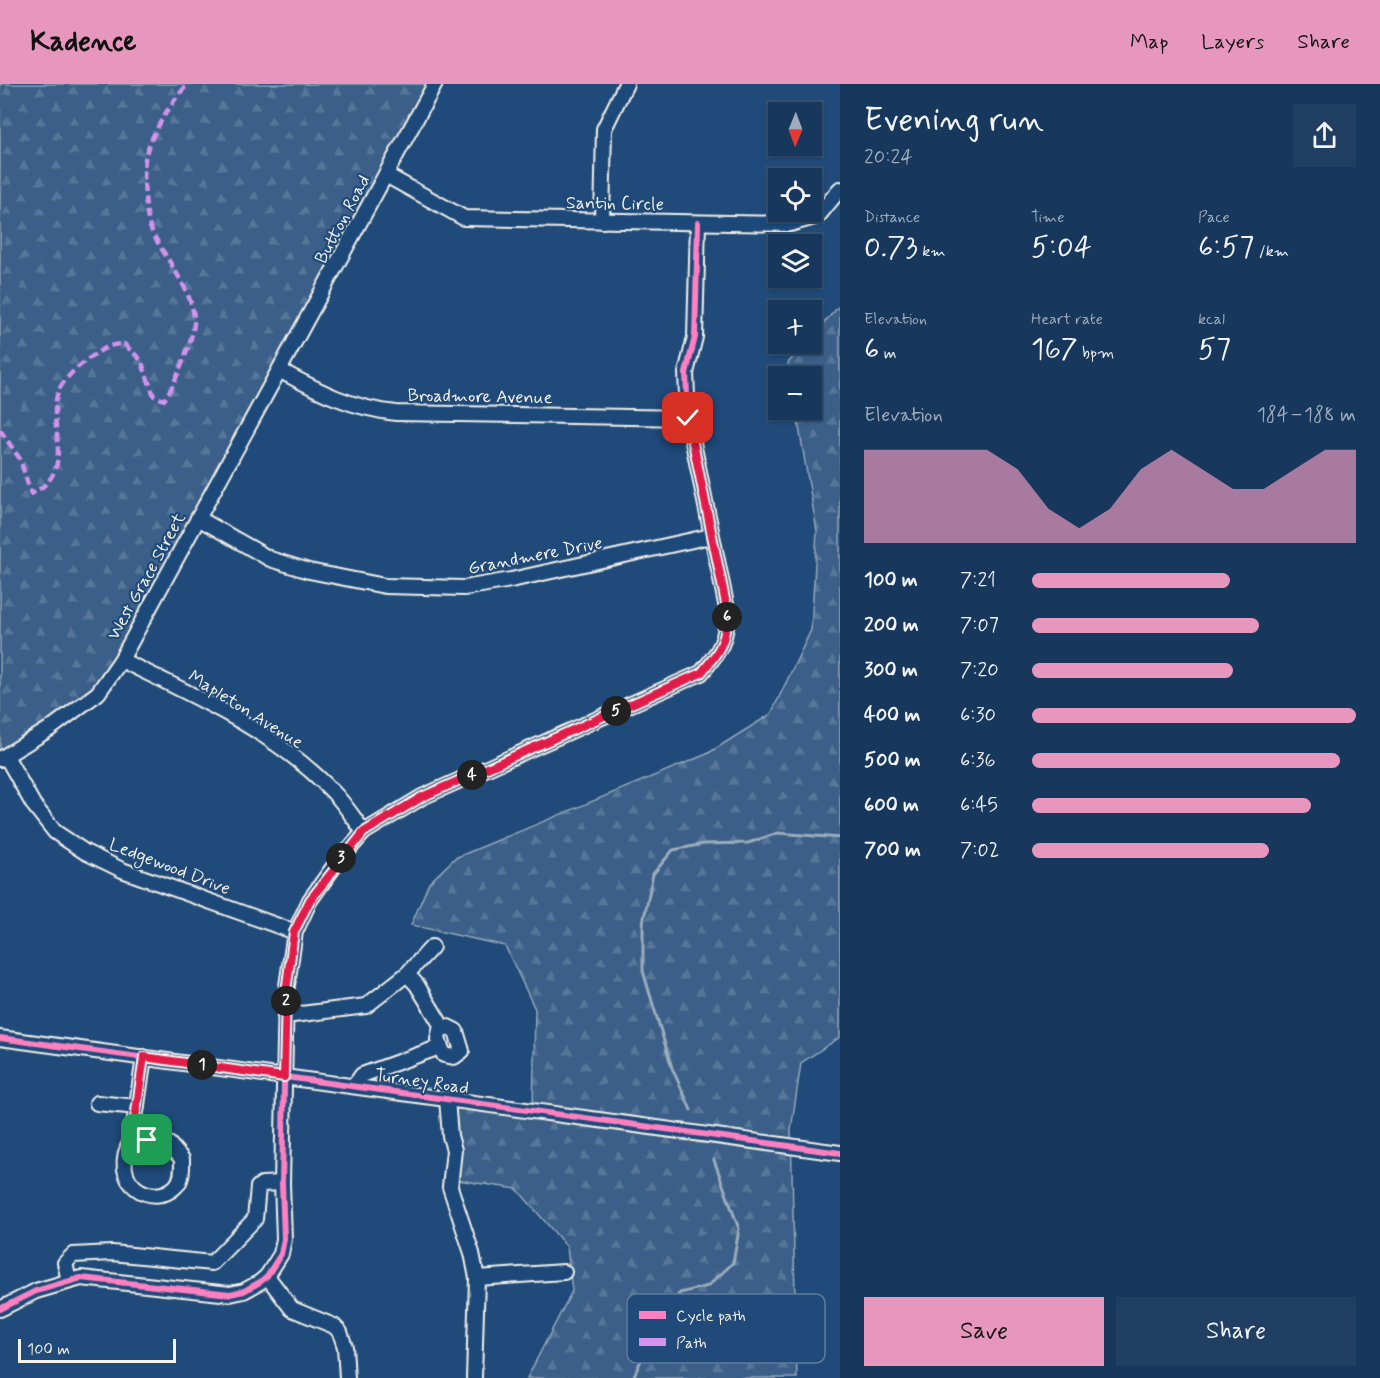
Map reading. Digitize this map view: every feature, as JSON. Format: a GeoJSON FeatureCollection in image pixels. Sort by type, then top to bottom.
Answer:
{"type":"FeatureCollection","features":[{"type":"Feature","properties":{"kind":"street","name":"Button Road"},"geometry":{"type":"LineString","coordinates":[[281,371],[435,84]]}},
{"type":"Feature","properties":{"kind":"street"},"geometry":{"type":"LineString","coordinates":[[602,221],[604,129],[627,84]]}},
{"type":"Feature","properties":{"kind":"street","name":"Santin Circle"},"geometry":{"type":"LineString","coordinates":[[386,175],[464,218],[790,224],[818,216],[840,189]]}},
{"type":"Feature","properties":{"kind":"street"},"geometry":{"type":"LineString","coordinates":[[0,1309],[36,1291],[81,1278],[230,1294],[250,1289],[267,1276],[281,1254],[284,1239],[282,1183],[285,1016],[294,932],[310,900],[364,832],[422,797],[701,673],[718,654],[727,634],[727,609],[688,418],[686,373],[696,337],[698,223]]}},
{"type":"Feature","properties":{"kind":"street","name":"Broadmore Avenue"},"geometry":{"type":"LineString","coordinates":[[281,371],[330,397],[365,410],[396,413],[688,418]]}},
{"type":"Feature","properties":{"kind":"street","name":"West Grace Street"},"geometry":{"type":"LineString","coordinates":[[3,758],[51,728],[98,693],[121,660],[281,371]]}},
{"type":"Feature","properties":{"kind":"street","name":"Grandmere Drive"},"geometry":{"type":"LineString","coordinates":[[198,518],[270,559],[309,571],[385,586],[464,588],[511,580],[711,536]]}},
{"type":"Feature","properties":{"kind":"street","name":"Mapleton Avenue"},"geometry":{"type":"LineString","coordinates":[[121,660],[209,704],[284,750],[334,792],[364,832]]}},
{"type":"Feature","properties":{"kind":"street","name":"Ledgewood Drive"},"geometry":{"type":"LineString","coordinates":[[3,758],[33,804],[55,832],[86,852],[122,870],[294,932]]}},
{"type":"Feature","properties":{"kind":"street"},"geometry":{"type":"LineString","coordinates":[[285,1016],[366,1006],[407,974],[432,947]]}},
{"type":"Feature","properties":{"kind":"street"},"geometry":{"type":"LineString","coordinates":[[407,974],[417,985],[444,1028],[456,1030],[462,1051],[454,1057],[447,1057],[440,1047],[438,1033],[444,1028]]}},
{"type":"Feature","properties":{"kind":"street","name":"Turney Road"},"geometry":{"type":"LineString","coordinates":[[0,1038],[840,1153]]}},
{"type":"Feature","properties":{"kind":"street"},"geometry":{"type":"LineString","coordinates":[[354,1086],[362,1075],[440,1047]]}},
{"type":"Feature","properties":{"kind":"street"},"geometry":{"type":"LineString","coordinates":[[132,1139],[169,1144],[182,1159],[182,1174],[176,1186],[164,1193],[148,1193],[132,1187],[123,1173],[125,1151],[132,1139],[144,1057]]}},
{"type":"Feature","properties":{"kind":"street"},"geometry":{"type":"LineString","coordinates":[[447,1099],[450,1136],[454,1150],[450,1187],[472,1253],[477,1278],[474,1378]]}},
{"type":"Feature","properties":{"kind":"street"},"geometry":{"type":"LineString","coordinates":[[97,1103],[137,1107]]}},
{"type":"Feature","properties":{"kind":"street"},"geometry":{"type":"LineString","coordinates":[[69,1281],[65,1263],[73,1255],[112,1253],[212,1263],[255,1219],[258,1187],[262,1184],[282,1183]]}},
{"type":"Feature","properties":{"kind":"street"},"geometry":{"type":"LineString","coordinates":[[477,1278],[564,1272]]}},
{"type":"Feature","properties":{"kind":"street"},"geometry":{"type":"LineString","coordinates":[[267,1276],[292,1309],[334,1326],[340,1332],[345,1347],[347,1378]]}},
{"type":"Feature","properties":{"kind":"green space"},"geometry":{"type":"Polygon","coordinates":[[[0,84],[435,84],[98,693],[0,759],[0,84]]]}},
{"type":"Feature","properties":{"kind":"green space"},"geometry":{"type":"Polygon","coordinates":[[[840,305],[840,1037],[801,1063],[791,1130],[795,1294],[627,1294],[627,1363],[797,1363],[797,1378],[527,1378],[572,1291],[567,1247],[517,1189],[451,1179],[447,1099],[533,1111],[535,1009],[505,946],[411,925],[429,883],[455,858],[707,754],[771,714],[811,630],[817,531],[798,420],[822,420],[822,366],[788,366],[788,363],[796,354],[822,354],[822,325],[840,305]]]}},
{"type":"Feature","properties":{"kind":"waterway"},"geometry":{"type":"LineString","coordinates":[[691,1110],[672,1068],[643,971],[643,923],[653,874],[673,850],[704,844],[748,843],[778,833],[840,838]]}},
{"type":"Feature","properties":{"kind":"waterway"},"geometry":{"type":"LineString","coordinates":[[679,1294],[708,1286],[733,1263],[739,1229],[714,1160]]}},
{"type":"Feature","properties":{"kind":"waterway"},"geometry":{"type":"LineString","coordinates":[[633,1378],[640,1363]]}},
{"type":"Feature","properties":{"kind":"marked path"},"geometry":{"type":"LineString","coordinates":[[0,430],[20,459],[31,494],[46,484],[54,472],[58,446],[56,403],[61,385],[87,360],[106,348],[124,344],[141,360],[154,396],[164,400],[173,385],[193,331],[193,311],[184,286],[150,227],[144,170],[146,154],[153,137],[164,116],[189,84]]}},
{"type":"Feature","properties":{"kind":"cycle path"},"geometry":{"type":"LineString","coordinates":[[0,1309],[36,1291],[81,1278],[230,1294],[244,1291],[267,1276],[281,1254],[284,1239],[282,1183],[286,992],[295,932],[310,900],[335,865],[364,832],[422,797],[701,673],[714,658],[724,637],[727,609],[688,418],[686,373],[695,337],[698,223]]}},
{"type":"Feature","properties":{"kind":"cycle path"},"geometry":{"type":"LineString","coordinates":[[0,1038],[840,1153]]}},
{"type":"Feature","properties":{"kind":"route"},"geometry":{"type":"LineString","coordinates":[[147,1140],[132,1139],[144,1057],[284,1077],[286,992],[294,932],[310,900],[335,865],[364,832],[422,797],[701,673],[718,654],[727,634],[727,609],[688,418]]}}]}
